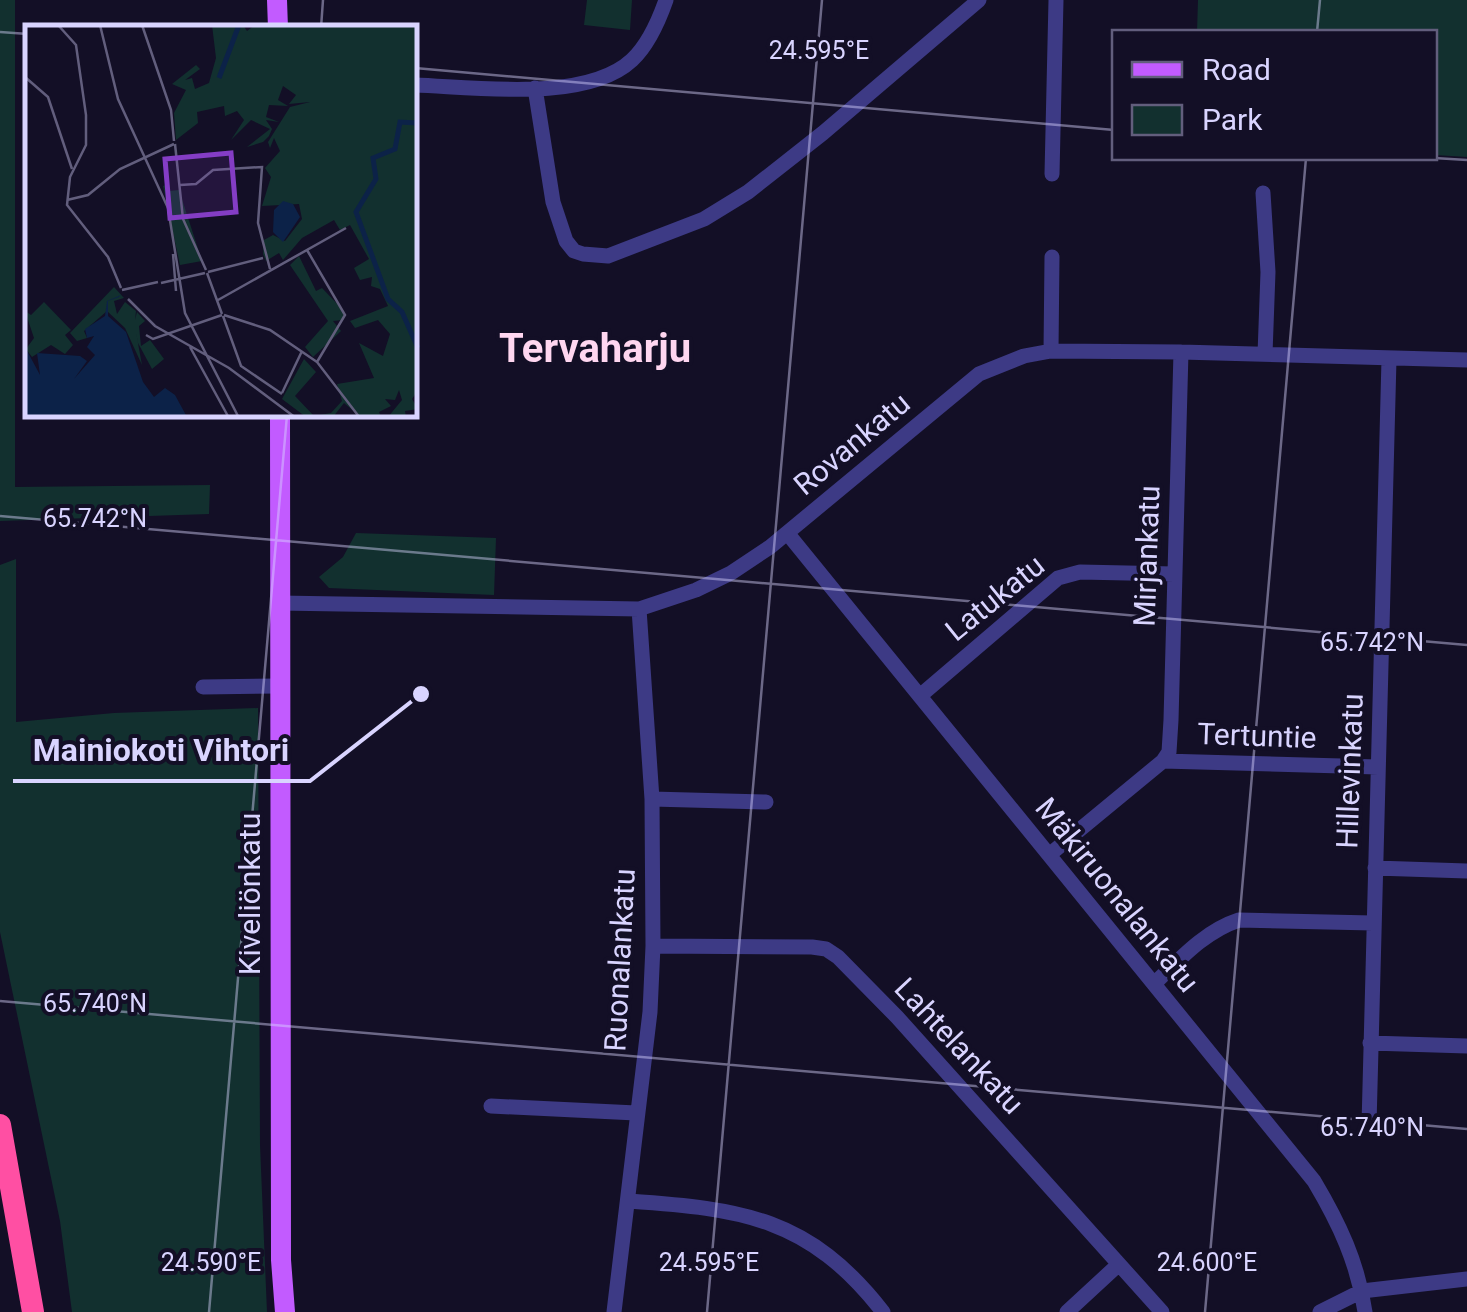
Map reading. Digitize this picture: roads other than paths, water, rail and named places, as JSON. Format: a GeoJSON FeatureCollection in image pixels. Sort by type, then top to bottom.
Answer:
{"type":"FeatureCollection","features":[{"type":"Feature","properties":{"kind":"highway"},"geometry":{"type":"LineString","coordinates":[[0,1125],[33,1312]]}},
{"type":"Feature","properties":{"kind":"main road"},"geometry":{"type":"LineString","coordinates":[[277,0],[278,25]]}},
{"type":"Feature","properties":{"kind":"main road","name":"Kiveliönkatu"},"geometry":{"type":"LineString","coordinates":[[280,418],[284,1312]]}},
{"type":"Feature","properties":{"kind":"street"},"geometry":{"type":"LineString","coordinates":[[418,86],[535,88],[584,83],[613,73],[632,60],[645,44],[666,0]]}},
{"type":"Feature","properties":{"kind":"street"},"geometry":{"type":"LineString","coordinates":[[535,88],[553,202],[566,241],[583,254],[608,256],[704,218],[748,192],[824,134],[979,0]]}},
{"type":"Feature","properties":{"kind":"street"},"geometry":{"type":"LineString","coordinates":[[1052,174],[1056,0]]}},
{"type":"Feature","properties":{"kind":"street"},"geometry":{"type":"LineString","coordinates":[[1263,194],[1268,272],[1265,354]]}},
{"type":"Feature","properties":{"kind":"street"},"geometry":{"type":"LineString","coordinates":[[1050,351],[1052,257]]}},
{"type":"Feature","properties":{"kind":"street","name":"Rovankatu"},"geometry":{"type":"LineString","coordinates":[[279,603],[639,609],[696,590],[731,573],[788,534],[979,374],[1024,356],[1050,351],[1181,352],[1467,360]]}},
{"type":"Feature","properties":{"kind":"street","name":"Mirjankatu"},"geometry":{"type":"LineString","coordinates":[[1164,761],[1169,748],[1181,352]]}},
{"type":"Feature","properties":{"kind":"street","name":"Hillevinkatu"},"geometry":{"type":"LineString","coordinates":[[1369,1125],[1389,359]]}},
{"type":"Feature","properties":{"kind":"street","name":"Mäkiruonalankatu"},"geometry":{"type":"LineString","coordinates":[[788,534],[1314,1182],[1353,1257],[1365,1312]]}},
{"type":"Feature","properties":{"kind":"street","name":"Latukatu"},"geometry":{"type":"LineString","coordinates":[[921,695],[1058,578],[1080,572],[1174,574]]}},
{"type":"Feature","properties":{"kind":"street","name":"Ruonalankatu"},"geometry":{"type":"LineString","coordinates":[[614,1312],[650,1012],[653,946],[652,800],[639,609]]}},
{"type":"Feature","properties":{"kind":"street"},"geometry":{"type":"LineString","coordinates":[[203,687],[279,686]]}},
{"type":"Feature","properties":{"kind":"street","name":"Tertuntie"},"geometry":{"type":"LineString","coordinates":[[1048,854],[1164,761],[1378,767]]}},
{"type":"Feature","properties":{"kind":"street"},"geometry":{"type":"LineString","coordinates":[[652,800],[766,802]]}},
{"type":"Feature","properties":{"kind":"street"},"geometry":{"type":"LineString","coordinates":[[1375,868],[1467,870]]}},
{"type":"Feature","properties":{"kind":"street"},"geometry":{"type":"LineString","coordinates":[[1155,983],[1195,945],[1239,920],[1374,923]]}},
{"type":"Feature","properties":{"kind":"street","name":"Lahtelankatu"},"geometry":{"type":"LineString","coordinates":[[653,946],[785,946],[830,952],[897,1017],[1162,1312]]}},
{"type":"Feature","properties":{"kind":"street"},"geometry":{"type":"LineString","coordinates":[[1370,1043],[1467,1046]]}},
{"type":"Feature","properties":{"kind":"street"},"geometry":{"type":"LineString","coordinates":[[490,1106],[636,1113]]}},
{"type":"Feature","properties":{"kind":"street"},"geometry":{"type":"LineString","coordinates":[[629,1200],[730,1212],[790,1229],[840,1264],[883,1312]]}},
{"type":"Feature","properties":{"kind":"street"},"geometry":{"type":"LineString","coordinates":[[1068,1312],[1120,1264]]}},
{"type":"Feature","properties":{"kind":"street"},"geometry":{"type":"LineString","coordinates":[[1320,1312],[1362,1291],[1467,1279]]}},
{"type":"Feature","properties":{"kind":"place","name":"Mainiokoti Vihtori"},"geometry":{"type":"Point","coordinates":[421,694]}},
{"type":"Feature","properties":{"kind":"district","name":"Tervaharju"},"geometry":{"type":"Point","coordinates":[595,348]}}]}
